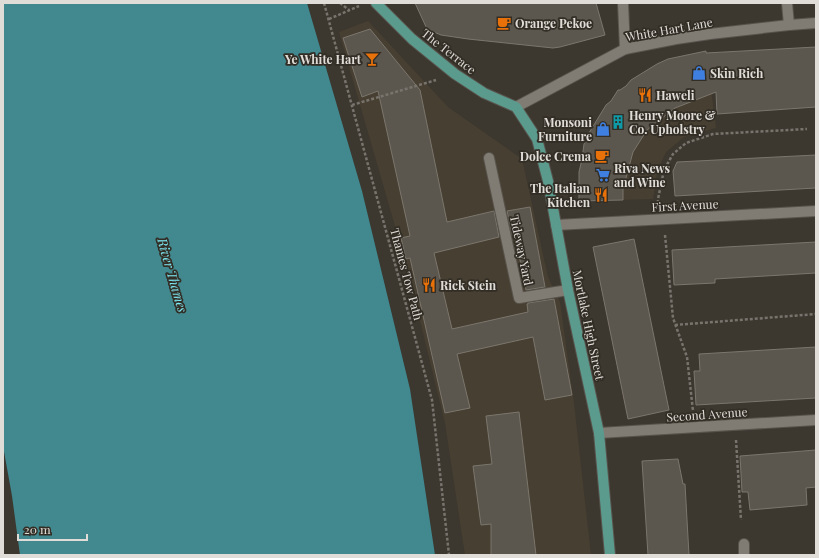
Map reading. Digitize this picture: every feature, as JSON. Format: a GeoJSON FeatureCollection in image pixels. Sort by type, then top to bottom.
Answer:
{"type":"FeatureCollection","features":[{"type":"Feature","properties":{"kind":"main road","name":"The Terrace"},"geometry":{"type":"LineString","coordinates":[[376,3],[412,39],[455,74],[484,93],[516,107]]}},
{"type":"Feature","properties":{"kind":"main road","name":"Mortlake High Street"},"geometry":{"type":"LineString","coordinates":[[516,107],[537,139],[548,181],[568,290],[599,433],[610,555]]}},
{"type":"Feature","properties":{"kind":"street"},"geometry":{"type":"LineString","coordinates":[[623,3],[625,49]]}},
{"type":"Feature","properties":{"kind":"street"},"geometry":{"type":"LineString","coordinates":[[787,3],[790,25]]}},
{"type":"Feature","properties":{"kind":"street","name":"White Hart Lane"},"geometry":{"type":"LineString","coordinates":[[516,107],[625,49],[676,39],[816,23]]}},
{"type":"Feature","properties":{"kind":"street","name":"Tideway Yard"},"geometry":{"type":"LineString","coordinates":[[489,158],[519,298],[568,290]]}},
{"type":"Feature","properties":{"kind":"street","name":"First Avenue"},"geometry":{"type":"LineString","coordinates":[[556,225],[816,211]]}},
{"type":"Feature","properties":{"kind":"street","name":"Second Avenue"},"geometry":{"type":"LineString","coordinates":[[599,433],[816,420]]}},
{"type":"Feature","properties":{"kind":"street"},"geometry":{"type":"LineString","coordinates":[[744,544],[744,555]]}},
{"type":"Feature","properties":{"kind":"path","name":"Thames Tow Path"},"geometry":{"type":"LineString","coordinates":[[324,3],[432,400],[449,555]]}},
{"type":"Feature","properties":{"kind":"path"},"geometry":{"type":"LineString","coordinates":[[340,3],[350,10]]}},
{"type":"Feature","properties":{"kind":"path"},"geometry":{"type":"LineString","coordinates":[[329,19],[359,6]]}},
{"type":"Feature","properties":{"kind":"path"},"geometry":{"type":"LineString","coordinates":[[352,105],[455,74]]}},
{"type":"Feature","properties":{"kind":"path"},"geometry":{"type":"LineString","coordinates":[[695,428],[687,357],[673,318],[658,198],[664,170],[673,154],[686,143],[713,134],[807,129]]}},
{"type":"Feature","properties":{"kind":"path"},"geometry":{"type":"LineString","coordinates":[[675,325],[816,314]]}},
{"type":"Feature","properties":{"kind":"path"},"geometry":{"type":"LineString","coordinates":[[735,425],[740,520]]}},
{"type":"Feature","properties":{"kind":"shaded area"},"geometry":{"type":"Polygon","coordinates":[[[368,21],[448,107],[522,159],[548,277],[560,302],[574,403],[591,555],[465,555],[445,423],[408,271],[339,32],[368,21]]]}},
{"type":"Feature","properties":{"kind":"shaded area"},"geometry":{"type":"Polygon","coordinates":[[[706,51],[716,128],[684,137],[666,152],[658,169],[653,199],[579,201],[579,180],[582,159],[588,138],[611,101],[626,86],[645,73],[685,56],[706,51]]]}},
{"type":"Feature","properties":{"kind":"water","name":"River Thames"},"geometry":{"type":"Polygon","coordinates":[[[3,3],[307,3],[362,191],[410,389],[435,555],[20,555],[3,446],[3,3]]]}},
{"type":"Feature","properties":{"kind":"building"},"geometry":{"type":"Polygon","coordinates":[[[415,3],[596,3],[605,35],[553,48],[441,35],[427,29],[415,3]]]}},
{"type":"Feature","properties":{"kind":"building"},"geometry":{"type":"Polygon","coordinates":[[[370,29],[420,90],[447,222],[494,211],[499,237],[434,253],[452,329],[528,312],[528,303],[554,299],[572,395],[545,400],[533,337],[457,354],[470,408],[445,413],[410,258],[406,259],[401,238],[410,236],[378,91],[362,97],[343,38],[370,29]]]}},
{"type":"Feature","properties":{"kind":"building"},"geometry":{"type":"Polygon","coordinates":[[[816,47],[816,107],[717,114],[716,92],[675,108],[647,130],[633,152],[623,189],[623,200],[579,201],[579,172],[584,144],[606,105],[611,101],[618,90],[626,86],[631,80],[668,59],[706,51],[706,53],[816,47]]]}},
{"type":"Feature","properties":{"kind":"building"},"geometry":{"type":"Polygon","coordinates":[[[816,155],[816,188],[675,196],[673,171],[677,162],[816,155]]]}},
{"type":"Feature","properties":{"kind":"building"},"geometry":{"type":"Polygon","coordinates":[[[530,207],[545,287],[526,290],[515,235],[512,235],[507,211],[530,207]]]}},
{"type":"Feature","properties":{"kind":"building"},"geometry":{"type":"Polygon","coordinates":[[[634,239],[669,410],[628,419],[593,247],[634,239]]]}},
{"type":"Feature","properties":{"kind":"building"},"geometry":{"type":"Polygon","coordinates":[[[816,242],[816,273],[715,279],[715,283],[674,285],[672,250],[816,242]]]}},
{"type":"Feature","properties":{"kind":"building"},"geometry":{"type":"Polygon","coordinates":[[[816,347],[816,398],[696,405],[694,371],[700,371],[699,354],[816,347]]]}},
{"type":"Feature","properties":{"kind":"building"},"geometry":{"type":"Polygon","coordinates":[[[519,412],[536,555],[491,555],[491,524],[481,525],[473,466],[492,464],[486,416],[519,412]]]}},
{"type":"Feature","properties":{"kind":"building"},"geometry":{"type":"Polygon","coordinates":[[[816,450],[816,487],[806,488],[807,505],[750,510],[748,492],[742,492],[740,456],[816,450]]]}},
{"type":"Feature","properties":{"kind":"building"},"geometry":{"type":"Polygon","coordinates":[[[678,459],[683,484],[685,484],[689,555],[648,555],[642,461],[678,459]]]}},
{"type":"Feature","properties":{"kind":"place","name":"Orange Pekoe"},"geometry":{"type":"Point","coordinates":[504,23]}},
{"type":"Feature","properties":{"kind":"place","name":"Ye White Hart"},"geometry":{"type":"Point","coordinates":[372,59]}},
{"type":"Feature","properties":{"kind":"place","name":"Skin Rich"},"geometry":{"type":"Point","coordinates":[699,73]}},
{"type":"Feature","properties":{"kind":"place","name":"Haweli"},"geometry":{"type":"Point","coordinates":[645,95]}},
{"type":"Feature","properties":{"kind":"place","name":"Henry Moore & Co. Upholstry"},"geometry":{"type":"Point","coordinates":[618,122]}},
{"type":"Feature","properties":{"kind":"place","name":"Monsoni Furniture"},"geometry":{"type":"Point","coordinates":[603,129]}},
{"type":"Feature","properties":{"kind":"place","name":"Dolce Crema"},"geometry":{"type":"Point","coordinates":[602,156]}},
{"type":"Feature","properties":{"kind":"place","name":"Riva News and Wine"},"geometry":{"type":"Point","coordinates":[603,175]}},
{"type":"Feature","properties":{"kind":"place","name":"The Italian Kitchen"},"geometry":{"type":"Point","coordinates":[601,195]}},
{"type":"Feature","properties":{"kind":"place","name":"Rick Stein"},"geometry":{"type":"Point","coordinates":[429,285]}}]}
